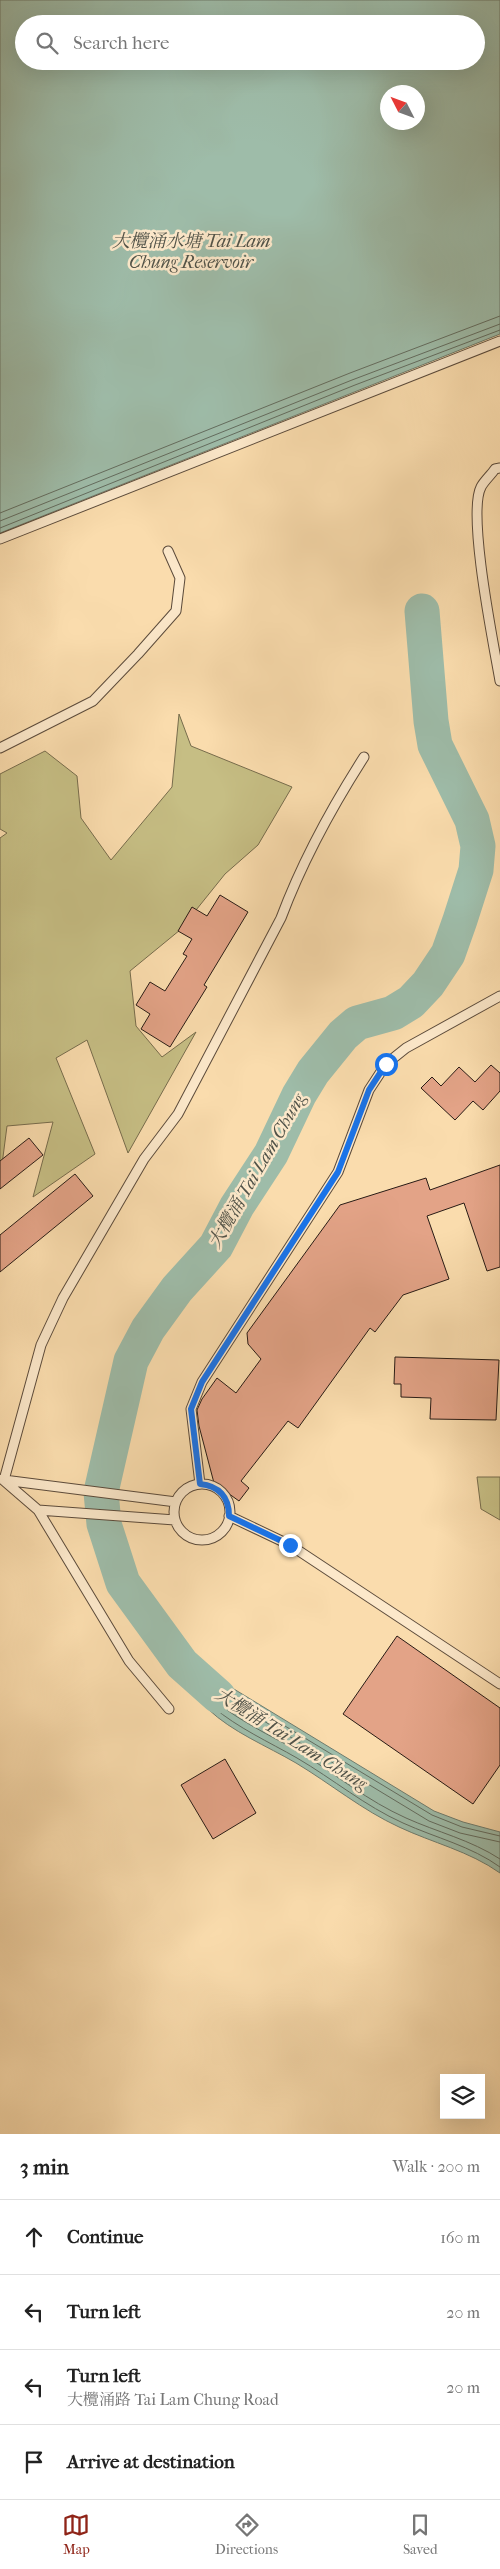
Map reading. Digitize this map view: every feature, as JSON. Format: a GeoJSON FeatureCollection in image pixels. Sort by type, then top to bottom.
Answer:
{"type":"FeatureCollection","features":[{"type":"Feature","properties":{"kind":"lane"},"geometry":{"type":"LineString","coordinates":[[0,539],[500,341]]}},
{"type":"Feature","properties":{"kind":"lane"},"geometry":{"type":"LineString","coordinates":[[500,468],[495,469],[480,488],[477,510],[485,594],[500,681]]}},
{"type":"Feature","properties":{"kind":"lane"},"geometry":{"type":"LineString","coordinates":[[0,748],[93,701],[176,611],[180,578],[168,551]]}},
{"type":"Feature","properties":{"kind":"lane"},"geometry":{"type":"LineString","coordinates":[[2,1479],[41,1345],[63,1298],[144,1159],[178,1114],[281,918],[291,890],[336,804],[364,757]]}},
{"type":"Feature","properties":{"kind":"lane"},"geometry":{"type":"LineString","coordinates":[[200,1484],[191,1409],[202,1382],[338,1172],[369,1090],[386,1064],[406,1048],[500,996]]}},
{"type":"Feature","properties":{"kind":"lane"},"geometry":{"type":"LineString","coordinates":[[2,1479],[176,1502]]}},
{"type":"Feature","properties":{"kind":"lane"},"geometry":{"type":"LineString","coordinates":[[2,1479],[38,1510],[129,1661],[169,1709]]}},
{"type":"Feature","properties":{"kind":"lane"},"geometry":{"type":"LineString","coordinates":[[200,1484],[208,1485],[222,1493],[227,1500],[229,1516],[221,1532],[204,1540],[186,1535],[175,1520],[176,1502],[185,1490],[200,1484]]}},
{"type":"Feature","properties":{"kind":"lane"},"geometry":{"type":"LineString","coordinates":[[38,1510],[175,1520]]}},
{"type":"Feature","properties":{"kind":"lane"},"geometry":{"type":"LineString","coordinates":[[229,1516],[290,1545],[500,1684]]}},
{"type":"Feature","properties":{"kind":"shaded area"},"geometry":{"type":"Polygon","coordinates":[[[179,714],[191,746],[292,787],[258,845],[225,874],[180,930],[130,971],[136,1026],[162,1057],[196,1032],[128,1153],[87,1040],[56,1058],[95,1154],[33,1197],[53,1122],[7,1126],[0,1180],[0,838],[7,833],[0,829],[0,774],[45,751],[77,776],[81,818],[111,860],[172,787],[179,714]]]}},
{"type":"Feature","properties":{"kind":"shaded area"},"geometry":{"type":"Polygon","coordinates":[[[477,1477],[500,1477],[500,1520],[481,1509],[477,1477]]]}},
{"type":"Feature","properties":{"kind":"water","name":"大欖涌水塘 Tai Lam Chung Reservoir"},"geometry":{"type":"Polygon","coordinates":[[[0,0],[500,0],[500,334],[0,533],[0,0]]]}},
{"type":"Feature","properties":{"kind":"water","name":"大欖涌 Tai Lam Chung"},"geometry":{"type":"Polygon","coordinates":[[[182,1664],[206,1672],[434,1811],[463,1822],[500,1832],[500,1873],[463,1853],[385,1820],[296,1763],[228,1725],[208,1709],[195,1694],[185,1677],[182,1664]]]}},
{"type":"Feature","properties":{"kind":"building"},"geometry":{"type":"Polygon","coordinates":[[[220,895],[248,912],[204,985],[207,987],[170,1047],[141,1029],[150,1014],[136,1005],[150,982],[165,991],[187,956],[183,954],[192,939],[178,931],[192,907],[207,916],[220,895]]]}},
{"type":"Feature","properties":{"kind":"building"},"geometry":{"type":"Polygon","coordinates":[[[491,1065],[500,1073],[500,1091],[483,1110],[473,1101],[455,1120],[421,1088],[432,1077],[441,1086],[459,1067],[475,1082],[491,1065]]]}},
{"type":"Feature","properties":{"kind":"building"},"geometry":{"type":"Polygon","coordinates":[[[29,1138],[43,1155],[0,1189],[0,1161],[29,1138]]]}},
{"type":"Feature","properties":{"kind":"building"},"geometry":{"type":"Polygon","coordinates":[[[500,1165],[500,1267],[487,1271],[464,1203],[427,1216],[449,1279],[403,1295],[375,1332],[370,1328],[298,1428],[288,1421],[241,1481],[249,1488],[239,1501],[214,1483],[199,1426],[197,1410],[202,1399],[217,1378],[236,1393],[261,1359],[248,1344],[247,1333],[340,1205],[426,1178],[430,1190],[500,1165]]]}},
{"type":"Feature","properties":{"kind":"building"},"geometry":{"type":"Polygon","coordinates":[[[75,1174],[93,1196],[0,1272],[0,1235],[75,1174]]]}},
{"type":"Feature","properties":{"kind":"building"},"geometry":{"type":"Polygon","coordinates":[[[395,1357],[499,1360],[496,1420],[430,1419],[431,1398],[401,1397],[401,1384],[394,1384],[395,1357]]]}},
{"type":"Feature","properties":{"kind":"building"},"geometry":{"type":"Polygon","coordinates":[[[397,1636],[500,1708],[500,1765],[473,1804],[343,1714],[397,1636]]]}},
{"type":"Feature","properties":{"kind":"building"},"geometry":{"type":"Polygon","coordinates":[[[225,1759],[256,1813],[213,1839],[181,1785],[225,1759]]]}},
{"type":"Feature","properties":{"kind":"waterway","name":"大欖涌 Tai Lam Chung"},"geometry":{"type":"LineString","coordinates":[[218,1696],[182,1664],[123,1583],[104,1524],[101,1492],[131,1361],[148,1329],[177,1289],[216,1246],[237,1206],[271,1154],[299,1095],[313,1072],[343,1035],[357,1023],[393,1013],[411,1002],[428,984],[448,954],[476,870],[478,846],[472,820],[435,745],[431,721],[422,611]]}},
{"type":"Feature","properties":{"kind":"route"},"geometry":{"type":"LineString","coordinates":[[290,1545],[229,1516],[227,1500],[222,1493],[216,1488],[200,1484],[195,1455],[191,1409],[202,1382],[338,1172],[369,1090],[386,1064]]}}]}
